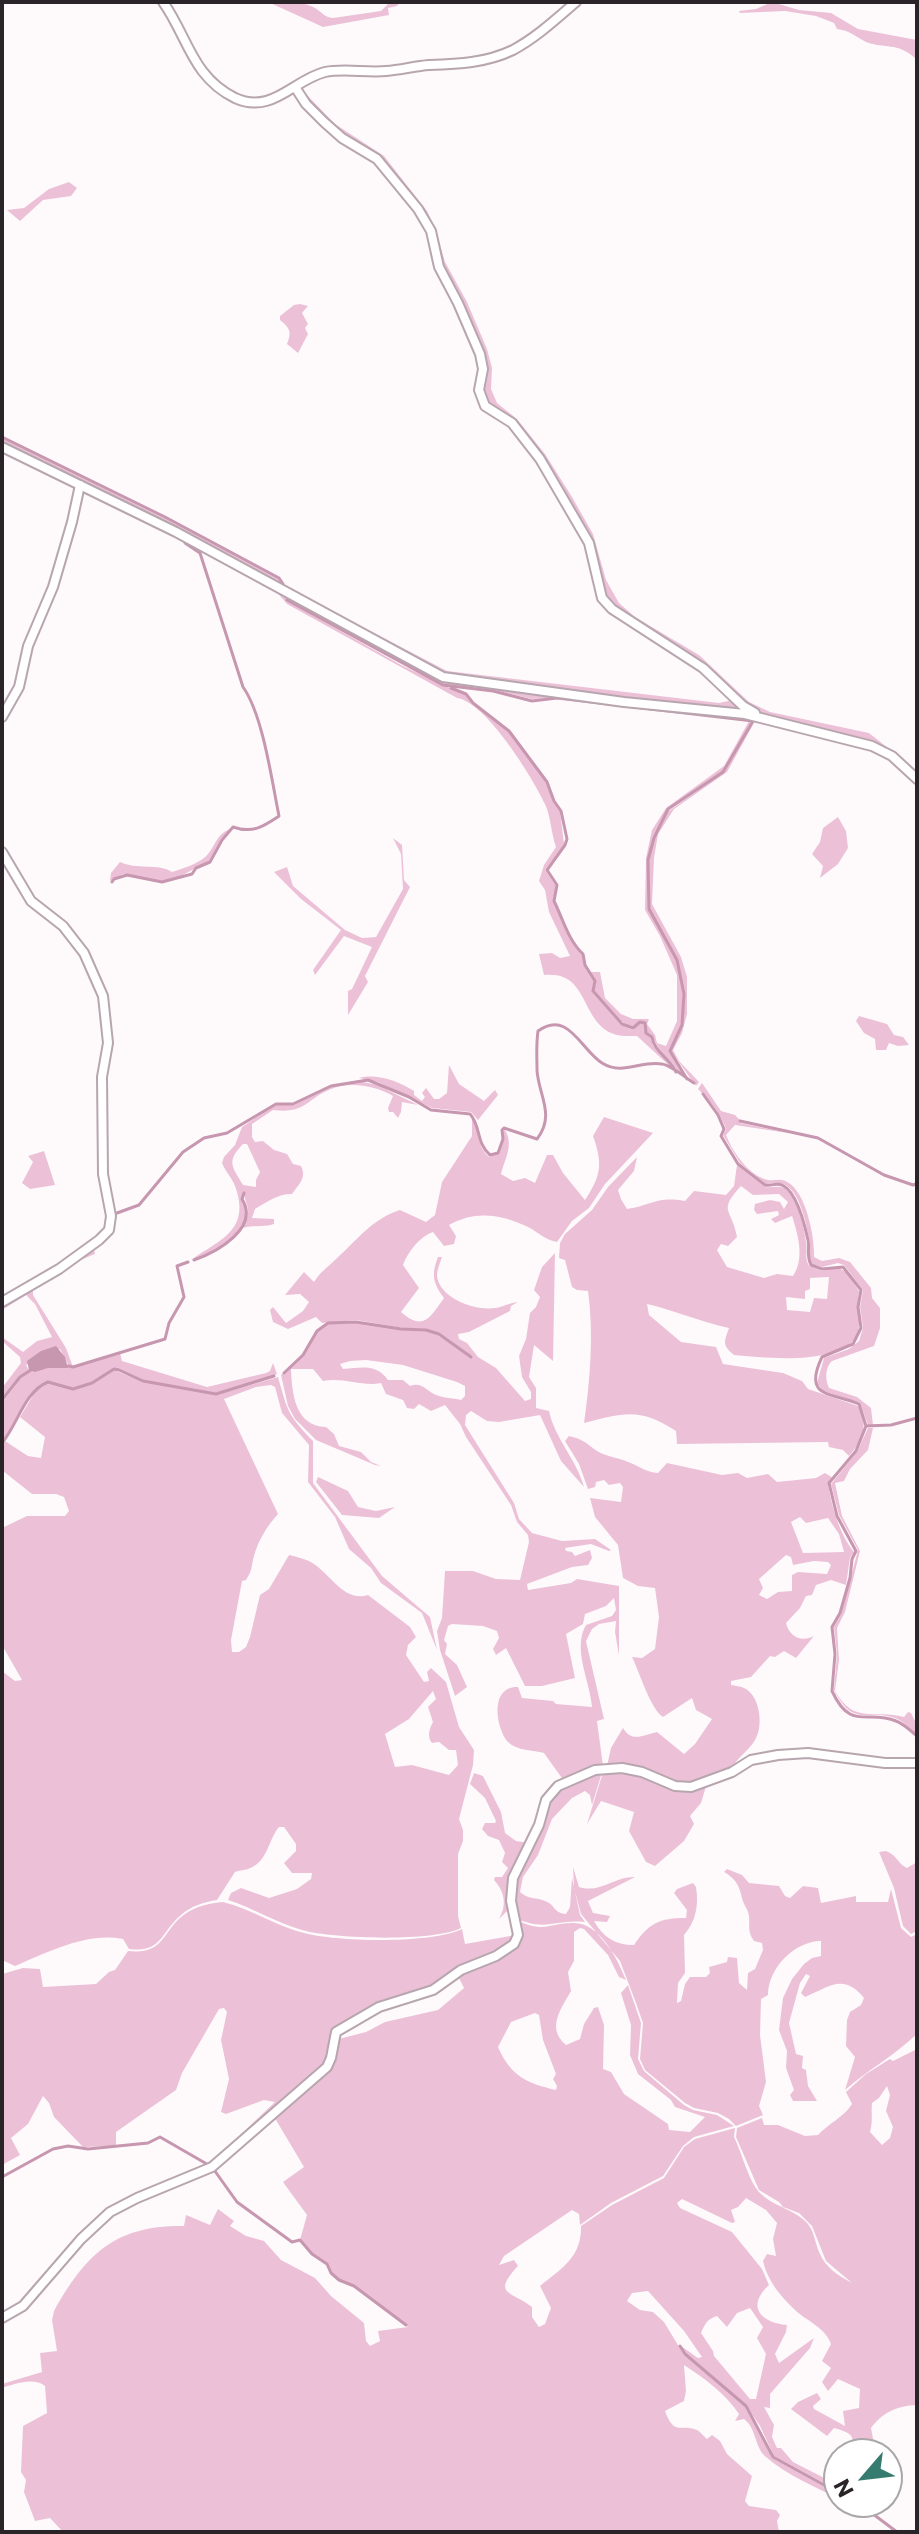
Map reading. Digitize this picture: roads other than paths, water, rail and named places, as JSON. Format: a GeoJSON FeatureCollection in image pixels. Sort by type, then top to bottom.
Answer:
{"type":"FeatureCollection","features":[{"type":"Feature","properties":{"kind":"street"},"geometry":{"type":"LineString","coordinates":[[163,2],[196,65],[234,97],[249,103],[266,102],[283,96],[313,76],[328,71],[385,71],[481,61],[511,51],[540,33],[576,2]]}},
{"type":"Feature","properties":{"kind":"street"},"geometry":{"type":"LineString","coordinates":[[295,87],[306,104],[342,138],[377,159],[418,209],[431,231],[439,267],[480,354],[483,369],[479,390],[485,406],[512,423],[540,459],[589,543],[602,598],[631,623],[703,668],[743,706],[771,720]]}},
{"type":"Feature","properties":{"kind":"street"},"geometry":{"type":"LineString","coordinates":[[2,447],[176,532],[443,677],[624,702],[745,714],[872,746],[892,756],[917,779]]}},
{"type":"Feature","properties":{"kind":"street"},"geometry":{"type":"LineString","coordinates":[[2,717],[19,687],[28,646],[53,587],[80,485]]}},
{"type":"Feature","properties":{"kind":"street"},"geometry":{"type":"LineString","coordinates":[[2,852],[31,901],[63,926],[84,953],[103,996],[108,1043],[102,1077],[103,1174],[111,1216],[109,1230],[99,1240],[59,1269],[2,1302]]}},
{"type":"Feature","properties":{"kind":"street"},"geometry":{"type":"LineString","coordinates":[[2,2318],[23,2306],[81,2239],[110,2212],[212,2167],[257,2130],[327,2067],[336,2032],[379,2007],[433,1990],[461,1970],[496,1956],[514,1944],[518,1935],[511,1901],[513,1878],[539,1825],[546,1800],[558,1786],[595,1770],[622,1768],[642,1772],[675,1786],[691,1787],[732,1772],[758,1758],[808,1753],[885,1763],[917,1763]]}},
{"type":"Feature","properties":{"kind":"waterway"},"geometry":{"type":"LineString","coordinates":[[2,437],[165,517],[279,578],[283,584]]}},
{"type":"Feature","properties":{"kind":"waterway"},"geometry":{"type":"LineString","coordinates":[[112,882],[127,875],[162,882],[192,874],[196,868],[210,862],[233,827],[252,829],[279,816],[256,714],[243,687],[200,553],[185,543]]}},
{"type":"Feature","properties":{"kind":"waterway"},"geometry":{"type":"LineString","coordinates":[[287,600],[443,685],[493,691],[532,701],[557,698],[753,721],[723,772],[668,809],[654,838],[648,860],[649,909],[677,960],[684,994],[682,1025],[670,1051],[687,1079]]}},
{"type":"Feature","properties":{"kind":"waterway"},"geometry":{"type":"LineString","coordinates":[[451,688],[466,694],[509,731],[547,782],[561,811],[567,839],[547,870],[557,885],[554,901],[595,981],[593,991],[622,1024],[633,1028],[640,1022],[645,1023],[646,1033],[676,1072]]}},
{"type":"Feature","properties":{"kind":"waterway"},"geometry":{"type":"LineString","coordinates":[[117,1213],[139,1205],[183,1152],[204,1138],[227,1133],[276,1104],[293,1104],[331,1086],[368,1080],[431,1110],[470,1114],[490,1155],[498,1153],[504,1128],[537,1139],[546,1113],[538,1079],[537,1036],[538,1031],[549,1026],[566,1028],[594,1057],[610,1067],[662,1064],[694,1083]]}},
{"type":"Feature","properties":{"kind":"waterway"},"geometry":{"type":"LineString","coordinates":[[703,1094],[718,1115],[724,1129],[721,1136],[738,1164],[765,1185],[784,1186],[795,1199],[807,1234],[811,1265],[822,1269],[843,1267],[861,1290],[858,1307],[861,1328],[853,1344],[822,1357],[816,1380],[823,1392],[859,1404],[866,1426],[856,1451],[829,1483],[837,1516],[856,1551],[840,1613],[832,1627],[835,1654],[832,1691],[839,1704],[853,1715],[896,1721],[917,1736]]}},
{"type":"Feature","properties":{"kind":"waterway"},"geometry":{"type":"LineString","coordinates":[[740,1121],[818,1138],[884,1175],[913,1185],[917,1179]]}},
{"type":"Feature","properties":{"kind":"waterway"},"geometry":{"type":"LineString","coordinates":[[194,1260],[224,1245],[241,1229],[246,1210],[242,1199],[244,1193]]}},
{"type":"Feature","properties":{"kind":"waterway"},"geometry":{"type":"LineString","coordinates":[[68,1366],[165,1339],[169,1323],[184,1297],[177,1266],[188,1262]]}},
{"type":"Feature","properties":{"kind":"waterway"},"geometry":{"type":"LineString","coordinates":[[284,1373],[303,1355],[317,1331],[328,1323],[356,1322],[426,1330],[439,1334],[471,1357]]}},
{"type":"Feature","properties":{"kind":"waterway"},"geometry":{"type":"LineString","coordinates":[[2,1400],[20,1377],[34,1368]]}},
{"type":"Feature","properties":{"kind":"waterway"},"geometry":{"type":"LineString","coordinates":[[2,1443],[33,1393],[48,1382],[73,1389],[92,1383],[114,1369],[143,1381],[216,1394],[274,1376]]}},
{"type":"Feature","properties":{"kind":"waterway"},"geometry":{"type":"LineString","coordinates":[[866,1426],[891,1425],[917,1418]]}},
{"type":"Feature","properties":{"kind":"waterway"},"geometry":{"type":"LineString","coordinates":[[2,2177],[53,2149],[148,2143],[160,2137],[212,2167],[237,2202],[292,2242],[300,2240],[312,2254],[327,2264],[339,2280],[354,2286],[406,2325]]}},
{"type":"Feature","properties":{"kind":"waterway"},"geometry":{"type":"LineString","coordinates":[[680,2346],[685,2354],[746,2406],[773,2457],[823,2484]]}},
{"type":"Feature","properties":{"kind":"waterway"},"geometry":{"type":"LineString","coordinates":[[878,2518],[897,2532]]}}]}
